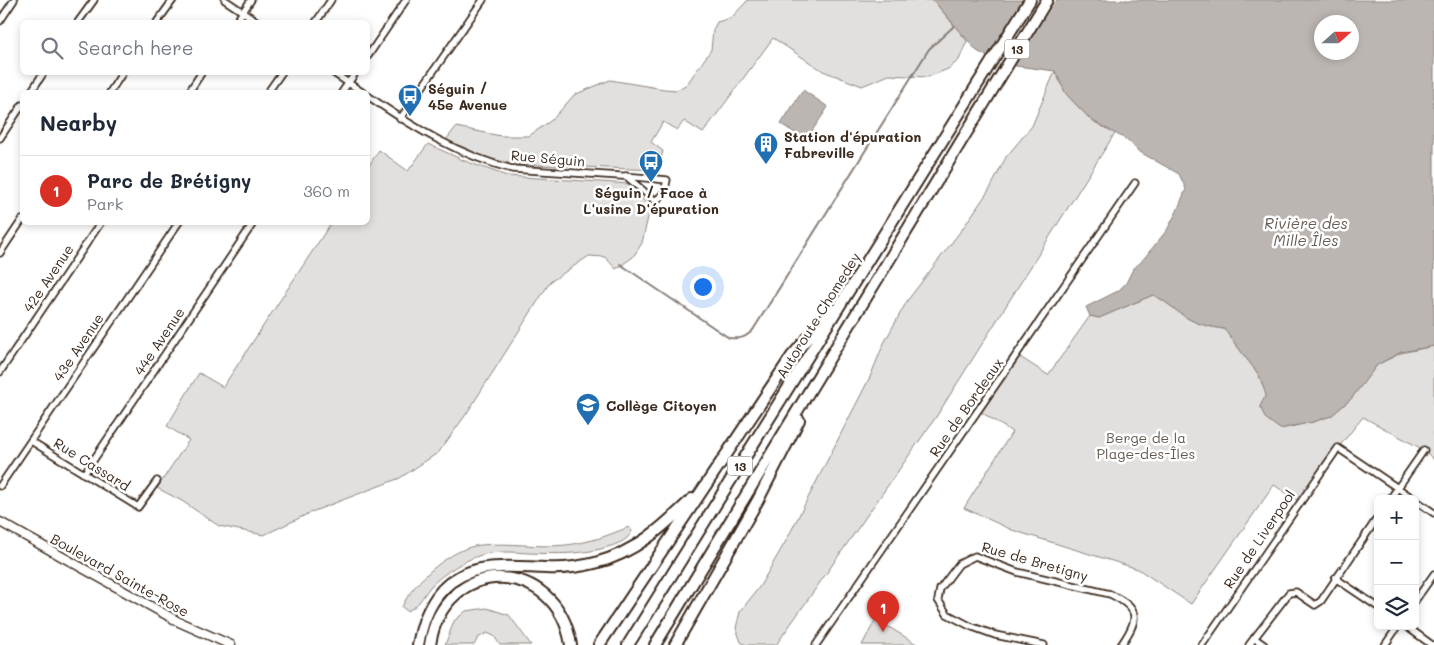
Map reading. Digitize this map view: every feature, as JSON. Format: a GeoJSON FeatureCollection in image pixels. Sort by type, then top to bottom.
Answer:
{"type":"FeatureCollection","features":[{"type":"Feature","properties":{"kind":"highway","name":"Autoroute Chomedey"},"geometry":{"type":"LineString","coordinates":[[628,645],[1030,0]]}},
{"type":"Feature","properties":{"kind":"highway","name":"13"},"geometry":{"type":"LineString","coordinates":[[655,645],[1047,0]]}},
{"type":"Feature","properties":{"kind":"highway"},"geometry":{"type":"LineString","coordinates":[[599,645],[792,356],[852,287]]}},
{"type":"Feature","properties":{"kind":"highway"},"geometry":{"type":"LineString","coordinates":[[675,645],[758,500],[833,352]]}},
{"type":"Feature","properties":{"kind":"highway"},"geometry":{"type":"LineString","coordinates":[[418,645],[424,621],[434,600],[450,583],[463,574],[489,567],[562,568],[580,566],[606,559],[650,537],[707,484]]}},
{"type":"Feature","properties":{"kind":"highway"},"geometry":{"type":"LineString","coordinates":[[430,645],[436,620],[443,607],[452,597],[474,583],[487,579],[502,578],[524,582],[550,599],[563,619],[571,645]]}},
{"type":"Feature","properties":{"kind":"street"},"geometry":{"type":"LineString","coordinates":[[0,21],[14,0]]}},
{"type":"Feature","properties":{"kind":"street"},"geometry":{"type":"LineString","coordinates":[[79,20],[94,0]]}},
{"type":"Feature","properties":{"kind":"street"},"geometry":{"type":"LineString","coordinates":[[159,20],[173,0]]}},
{"type":"Feature","properties":{"kind":"street"},"geometry":{"type":"LineString","coordinates":[[225,0],[255,20]]}},
{"type":"Feature","properties":{"kind":"street"},"geometry":{"type":"LineString","coordinates":[[237,20],[251,0]]}},
{"type":"Feature","properties":{"kind":"street"},"geometry":{"type":"LineString","coordinates":[[317,20],[331,0]]}},
{"type":"Feature","properties":{"kind":"street"},"geometry":{"type":"LineString","coordinates":[[370,53],[406,0]]}},
{"type":"Feature","properties":{"kind":"street"},"geometry":{"type":"LineString","coordinates":[[400,119],[483,0]]}},
{"type":"Feature","properties":{"kind":"street"},"geometry":{"type":"LineString","coordinates":[[32,90],[42,75]]}},
{"type":"Feature","properties":{"kind":"street"},"geometry":{"type":"LineString","coordinates":[[111,90],[121,75]]}},
{"type":"Feature","properties":{"kind":"street"},"geometry":{"type":"LineString","coordinates":[[190,90],[200,75]]}},
{"type":"Feature","properties":{"kind":"street"},"geometry":{"type":"LineString","coordinates":[[269,90],[280,75]]}},
{"type":"Feature","properties":{"kind":"street"},"geometry":{"type":"LineString","coordinates":[[336,75],[358,90]]}},
{"type":"Feature","properties":{"kind":"street"},"geometry":{"type":"LineString","coordinates":[[344,90],[354,75]]}},
{"type":"Feature","properties":{"kind":"street","name":"Rue Séguin"},"geometry":{"type":"LineString","coordinates":[[370,97],[400,119],[450,147],[503,167],[512,169],[626,176],[666,180],[664,193],[654,200],[626,176]]}},
{"type":"Feature","properties":{"kind":"street"},"geometry":{"type":"LineString","coordinates":[[0,138],[20,108]]}},
{"type":"Feature","properties":{"kind":"street","name":"Rue de Bordeaux"},"geometry":{"type":"LineString","coordinates":[[816,645],[1136,184]]}},
{"type":"Feature","properties":{"kind":"street"},"geometry":{"type":"LineString","coordinates":[[0,253],[20,223]]}},
{"type":"Feature","properties":{"kind":"street","name":"42e Avenue"},"geometry":{"type":"LineString","coordinates":[[0,372],[99,225]]}},
{"type":"Feature","properties":{"kind":"street","name":"43e Avenue"},"geometry":{"type":"LineString","coordinates":[[0,486],[176,225]]}},
{"type":"Feature","properties":{"kind":"street","name":"44e Avenue"},"geometry":{"type":"LineString","coordinates":[[84,474],[252,225]]}},
{"type":"Feature","properties":{"kind":"street","name":"Rue Cassard"},"geometry":{"type":"LineString","coordinates":[[31,441],[138,507],[157,480]]}},
{"type":"Feature","properties":{"kind":"street","name":"Rue de Liverpool"},"geometry":{"type":"LineString","coordinates":[[1202,645],[1338,448],[1398,488]]}},
{"type":"Feature","properties":{"kind":"street"},"geometry":{"type":"LineString","coordinates":[[1393,495],[1424,450]]}},
{"type":"Feature","properties":{"kind":"street"},"geometry":{"type":"LineString","coordinates":[[1398,488],[1409,495]]}},
{"type":"Feature","properties":{"kind":"street"},"geometry":{"type":"LineString","coordinates":[[1419,502],[1434,513]]}},
{"type":"Feature","properties":{"kind":"street","name":"Boulevard Sainte-Rose"},"geometry":{"type":"LineString","coordinates":[[0,522],[179,622],[231,645]]}},
{"type":"Feature","properties":{"kind":"street"},"geometry":{"type":"LineString","coordinates":[[1249,645],[1289,593],[1296,592],[1316,605],[1321,601],[1334,578],[1374,523]]}},
{"type":"Feature","properties":{"kind":"street","name":"Rue de Bretigny"},"geometry":{"type":"LineString","coordinates":[[1044,645],[995,635],[970,626],[947,614],[938,600],[940,589],[959,564],[975,556],[1017,572],[1110,594],[1124,601],[1133,611],[1134,618],[1131,630],[1120,645]]}},
{"type":"Feature","properties":{"kind":"street"},"geometry":{"type":"LineString","coordinates":[[1419,595],[1434,574]]}},
{"type":"Feature","properties":{"kind":"street"},"geometry":{"type":"LineString","coordinates":[[1334,578],[1374,604]]}},
{"type":"Feature","properties":{"kind":"street"},"geometry":{"type":"LineString","coordinates":[[1384,645],[1395,630]]}},
{"type":"Feature","properties":{"kind":"street"},"geometry":{"type":"LineString","coordinates":[[1411,630],[1432,645]]}},
{"type":"Feature","properties":{"kind":"street"},"geometry":{"type":"LineString","coordinates":[[1254,638],[1264,645]]}},
{"type":"Feature","properties":{"kind":"green space"},"geometry":{"type":"Polygon","coordinates":[[[748,0],[933,0],[967,41],[959,60],[948,69],[928,77],[889,75],[862,86],[823,71],[773,38],[703,133],[684,121],[677,130],[663,122],[651,142],[663,151],[660,162],[655,170],[513,164],[487,158],[446,140],[456,127],[501,136],[529,136],[553,119],[574,95],[610,80],[677,90],[687,84],[711,50],[713,30],[717,22],[731,18],[748,0]]]}},
{"type":"Feature","properties":{"kind":"green space"},"geometry":{"type":"Polygon","coordinates":[[[1055,71],[1066,94],[1091,120],[1115,133],[936,417],[776,645],[746,645],[741,642],[736,628],[740,612],[760,586],[787,539],[870,377],[884,343],[907,301],[963,228],[991,187],[1006,157],[1032,126],[1055,71]]]}},
{"type":"Feature","properties":{"kind":"green space"},"geometry":{"type":"Polygon","coordinates":[[[428,144],[465,161],[507,176],[631,184],[650,209],[642,243],[633,257],[616,269],[605,257],[589,256],[550,282],[467,413],[439,452],[400,478],[314,511],[264,535],[219,526],[182,501],[157,488],[189,440],[167,426],[199,373],[223,387],[330,225],[370,225],[370,164],[379,150],[408,171],[428,144]]]}},
{"type":"Feature","properties":{"kind":"green space","name":"Berge de la Plage-des-Îles"},"geometry":{"type":"Polygon","coordinates":[[[1153,295],[1193,321],[1206,326],[1224,329],[1259,375],[1280,429],[1331,416],[1351,399],[1377,365],[1401,353],[1434,346],[1434,460],[1424,450],[1363,417],[1338,448],[1300,502],[1274,485],[1191,604],[1138,569],[1012,530],[964,508],[1012,432],[978,410],[1017,355],[1048,375],[1090,316],[1099,318],[1153,295]]]}},
{"type":"Feature","properties":{"kind":"green space"},"geometry":{"type":"Polygon","coordinates":[[[629,527],[632,531],[623,541],[591,551],[559,554],[501,552],[478,556],[442,576],[430,587],[414,607],[407,611],[402,607],[407,597],[424,576],[458,552],[470,547],[492,544],[545,546],[575,544],[606,536],[629,527]]]}},
{"type":"Feature","properties":{"kind":"green space"},"geometry":{"type":"Polygon","coordinates":[[[487,608],[509,615],[531,645],[500,645],[494,636],[487,633],[478,638],[474,645],[445,645],[454,621],[466,611],[487,608]]]}},
{"type":"Feature","properties":{"kind":"green space"},"geometry":{"type":"Polygon","coordinates":[[[876,619],[918,645],[862,645],[876,619]]]}},
{"type":"Feature","properties":{"kind":"water","name":"Rivière des Mille Îles"},"geometry":{"type":"Polygon","coordinates":[[[933,0],[1434,0],[1434,346],[1401,352],[1377,365],[1351,399],[1331,416],[1280,429],[1265,418],[1260,406],[1266,395],[1259,375],[1224,329],[1206,326],[1193,321],[1153,295],[1099,318],[1090,316],[1086,307],[1118,291],[1126,283],[1133,269],[1167,230],[1186,189],[1179,174],[1138,151],[1129,141],[1091,120],[1066,94],[1055,71],[1001,64],[977,51],[933,0]]]}},
{"type":"Feature","properties":{"kind":"water"},"geometry":{"type":"Polygon","coordinates":[[[803,90],[828,107],[806,140],[781,124],[803,90]]]}},
{"type":"Feature","properties":{"kind":"pier"},"geometry":{"type":"Polygon","coordinates":[[[1022,0],[1056,0],[1013,68],[1001,67],[986,59],[1022,0]]]}},
{"type":"Feature","properties":{"kind":"waterway"},"geometry":{"type":"LineString","coordinates":[[620,264],[729,338],[740,338],[748,335],[753,330],[929,49],[954,26]]}},
{"type":"Feature","properties":{"kind":"place","name":"Séguin / 45e Avenue"},"geometry":{"type":"Point","coordinates":[410,117]}},
{"type":"Feature","properties":{"kind":"place","name":"Station d'épuration Fabreville"},"geometry":{"type":"Point","coordinates":[766,165]}},
{"type":"Feature","properties":{"kind":"place","name":"Séguin / Face à L'usine D'épuration"},"geometry":{"type":"Point","coordinates":[651,183]}},
{"type":"Feature","properties":{"kind":"place","name":"Collège Citoyen"},"geometry":{"type":"Point","coordinates":[588,426]}},
{"type":"Feature","properties":{"kind":"place","name":"Parc de Brétigny"},"geometry":{"type":"Point","coordinates":[883,632]}}]}
